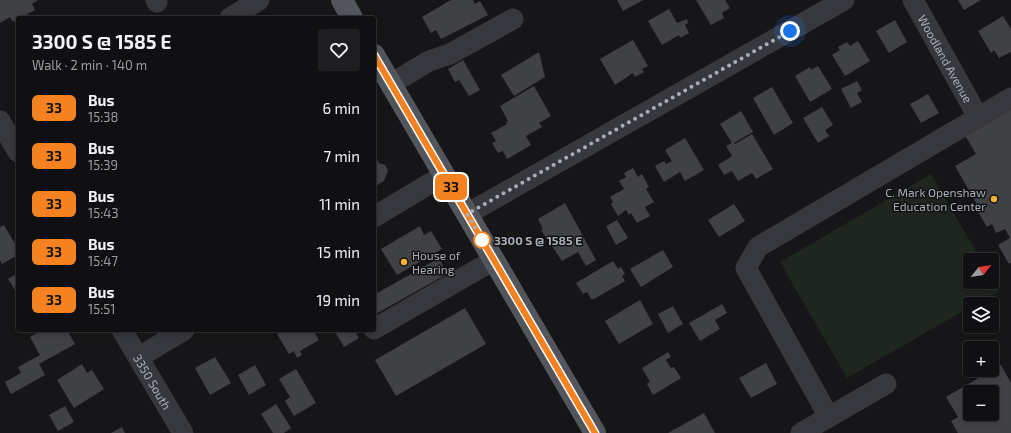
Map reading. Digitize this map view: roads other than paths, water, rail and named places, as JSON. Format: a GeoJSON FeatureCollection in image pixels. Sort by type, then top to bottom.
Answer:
{"type":"FeatureCollection","features":[{"type":"Feature","properties":{"kind":"main road"},"geometry":{"type":"LineString","coordinates":[[342,0],[351,16]]}},
{"type":"Feature","properties":{"kind":"main road"},"geometry":{"type":"LineString","coordinates":[[376,58],[595,433]]}},
{"type":"Feature","properties":{"kind":"street"},"geometry":{"type":"LineString","coordinates":[[233,16],[259,0]]}},
{"type":"Feature","properties":{"kind":"street"},"geometry":{"type":"LineString","coordinates":[[467,214],[844,0]]}},
{"type":"Feature","properties":{"kind":"street","name":"Woodland Avenue"},"geometry":{"type":"LineString","coordinates":[[913,0],[978,117]]}},
{"type":"Feature","properties":{"kind":"street"},"geometry":{"type":"LineString","coordinates":[[391,84],[429,61],[450,54],[513,19]]}},
{"type":"Feature","properties":{"kind":"street"},"geometry":{"type":"LineString","coordinates":[[829,417],[746,268],[750,258],[758,247],[1011,98]]}},
{"type":"Feature","properties":{"kind":"street"},"geometry":{"type":"LineString","coordinates":[[0,121],[16,149]]}},
{"type":"Feature","properties":{"kind":"street"},"geometry":{"type":"LineString","coordinates":[[376,216],[444,175]]}},
{"type":"Feature","properties":{"kind":"street"},"geometry":{"type":"LineString","coordinates":[[376,327],[494,260]]}},
{"type":"Feature","properties":{"kind":"street","name":"3350 South"},"geometry":{"type":"LineString","coordinates":[[123,332],[183,433]]}},
{"type":"Feature","properties":{"kind":"street"},"geometry":{"type":"LineString","coordinates":[[139,357],[181,332]]}},
{"type":"Feature","properties":{"kind":"street"},"geometry":{"type":"LineString","coordinates":[[801,433],[886,384]]}},
{"type":"Feature","properties":{"kind":"place","name":"C. Mark Openshaw Education Center"},"geometry":{"type":"Point","coordinates":[994,199]}},
{"type":"Feature","properties":{"kind":"place","name":"3300 S @ 1585 E"},"geometry":{"type":"Point","coordinates":[482,240]}},
{"type":"Feature","properties":{"kind":"place","name":"House of Hearing"},"geometry":{"type":"Point","coordinates":[404,262]}}]}
